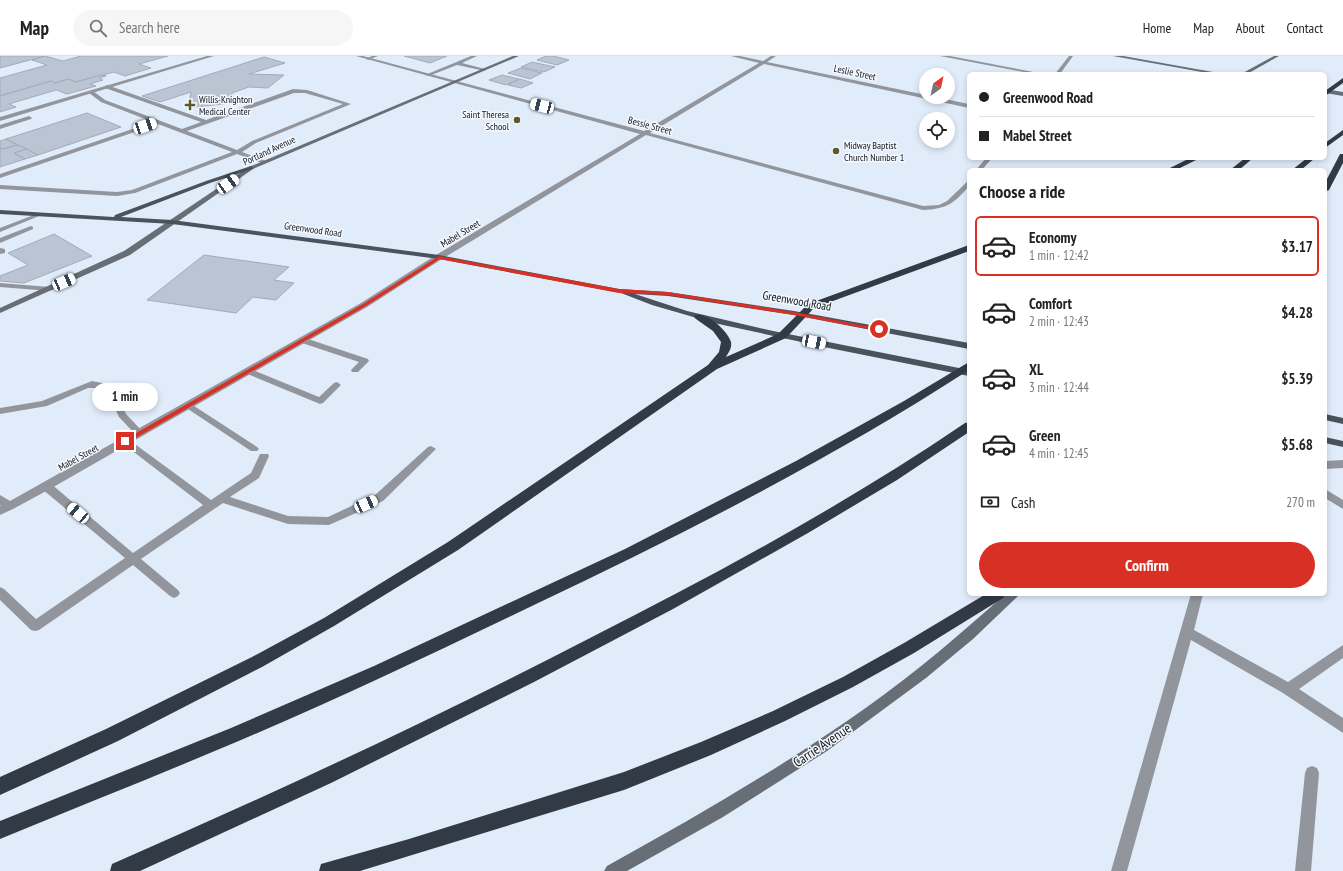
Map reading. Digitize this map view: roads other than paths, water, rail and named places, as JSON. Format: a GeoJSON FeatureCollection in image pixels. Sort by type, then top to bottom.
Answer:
{"type":"FeatureCollection","features":[{"type":"Feature","properties":{"kind":"highway"},"geometry":{"type":"LineString","coordinates":[[1327,92],[1342,81]]}},
{"type":"Feature","properties":{"kind":"highway"},"geometry":{"type":"LineString","coordinates":[[1327,144],[1343,132]]}},
{"type":"Feature","properties":{"kind":"highway"},"geometry":{"type":"LineString","coordinates":[[1327,186],[1343,156]]}},
{"type":"Feature","properties":{"kind":"highway"},"geometry":{"type":"LineString","coordinates":[[1174,168],[1192,160]]}},
{"type":"Feature","properties":{"kind":"highway"},"geometry":{"type":"LineString","coordinates":[[1236,168],[1246,160]]}},
{"type":"Feature","properties":{"kind":"highway"},"geometry":{"type":"LineString","coordinates":[[1298,168],[1308,160]]}},
{"type":"Feature","properties":{"kind":"highway"},"geometry":{"type":"LineString","coordinates":[[0,786],[119,732],[257,662],[329,622],[453,546],[712,367],[782,336],[811,306],[967,249]]}},
{"type":"Feature","properties":{"kind":"highway"},"geometry":{"type":"LineString","coordinates":[[699,317],[714,326],[722,334],[726,347],[723,354],[712,367]]}},
{"type":"Feature","properties":{"kind":"highway"},"geometry":{"type":"LineString","coordinates":[[0,830],[236,734],[379,672],[630,553],[800,464],[908,404],[967,366]]}},
{"type":"Feature","properties":{"kind":"highway"},"geometry":{"type":"LineString","coordinates":[[119,871],[250,813],[402,741],[634,624],[814,524],[895,475],[967,427]]}},
{"type":"Feature","properties":{"kind":"highway"},"geometry":{"type":"LineString","coordinates":[[328,871],[409,848],[624,781],[705,749],[779,716],[848,682],[909,648],[995,596]]}},
{"type":"Feature","properties":{"kind":"main road"},"geometry":{"type":"LineString","coordinates":[[112,218],[250,168]]}},
{"type":"Feature","properties":{"kind":"main road","name":"Greenwood Road"},"geometry":{"type":"LineString","coordinates":[[0,212],[172,222],[439,257],[619,291],[668,294],[803,315],[967,346]]}},
{"type":"Feature","properties":{"kind":"main road","name":"Greenwood Road"},"geometry":{"type":"LineString","coordinates":[[619,291],[667,309],[699,317],[782,336],[967,373]]}},
{"type":"Feature","properties":{"kind":"main road"},"geometry":{"type":"LineString","coordinates":[[1327,417],[1343,421]]}},
{"type":"Feature","properties":{"kind":"main road"},"geometry":{"type":"LineString","coordinates":[[1327,440],[1343,444]]}},
{"type":"Feature","properties":{"kind":"street"},"geometry":{"type":"LineString","coordinates":[[0,119],[212,56]]}},
{"type":"Feature","properties":{"kind":"street","name":"Bessie Street"},"geometry":{"type":"LineString","coordinates":[[358,56],[923,208],[937,207],[954,201],[967,185]]}},
{"type":"Feature","properties":{"kind":"street"},"geometry":{"type":"LineString","coordinates":[[368,59],[376,56]]}},
{"type":"Feature","properties":{"kind":"street"},"geometry":{"type":"LineString","coordinates":[[427,74],[475,56]]}},
{"type":"Feature","properties":{"kind":"street","name":"Portland Avenue"},"geometry":{"type":"LineString","coordinates":[[0,311],[127,253],[250,168],[517,56]]}},
{"type":"Feature","properties":{"kind":"street","name":"Leslie Street"},"geometry":{"type":"LineString","coordinates":[[733,56],[919,95]]}},
{"type":"Feature","properties":{"kind":"street","name":"Mabel Street"},"geometry":{"type":"LineString","coordinates":[[4,508],[46,486],[364,305],[439,257],[774,56]]}},
{"type":"Feature","properties":{"kind":"street"},"geometry":{"type":"LineString","coordinates":[[942,56],[1031,72]]}},
{"type":"Feature","properties":{"kind":"street"},"geometry":{"type":"LineString","coordinates":[[1059,72],[1071,56]]}},
{"type":"Feature","properties":{"kind":"street"},"geometry":{"type":"LineString","coordinates":[[1115,56],[1210,72]]}},
{"type":"Feature","properties":{"kind":"street"},"geometry":{"type":"LineString","coordinates":[[1248,72],[1277,56]]}},
{"type":"Feature","properties":{"kind":"street"},"geometry":{"type":"LineString","coordinates":[[456,64],[483,70]]}},
{"type":"Feature","properties":{"kind":"street"},"geometry":{"type":"LineString","coordinates":[[107,87],[206,122]]}},
{"type":"Feature","properties":{"kind":"street"},"geometry":{"type":"LineString","coordinates":[[0,187],[117,194],[133,192],[237,152],[254,142],[348,104],[305,91],[293,91],[182,131]]}},
{"type":"Feature","properties":{"kind":"street"},"geometry":{"type":"LineString","coordinates":[[52,110],[73,104],[88,93]]}},
{"type":"Feature","properties":{"kind":"street"},"geometry":{"type":"LineString","coordinates":[[88,93],[103,101],[264,162]]}},
{"type":"Feature","properties":{"kind":"street"},"geometry":{"type":"LineString","coordinates":[[1327,93],[1343,94]]}},
{"type":"Feature","properties":{"kind":"street","name":"Leslie Street"},"geometry":{"type":"LineString","coordinates":[[955,103],[967,106]]}},
{"type":"Feature","properties":{"kind":"street"},"geometry":{"type":"LineString","coordinates":[[0,127],[38,115]]}},
{"type":"Feature","properties":{"kind":"street"},"geometry":{"type":"LineString","coordinates":[[0,176],[157,122]]}},
{"type":"Feature","properties":{"kind":"street"},"geometry":{"type":"LineString","coordinates":[[981,168],[987,160]]}},
{"type":"Feature","properties":{"kind":"street"},"geometry":{"type":"LineString","coordinates":[[0,230],[41,214]]}},
{"type":"Feature","properties":{"kind":"street"},"geometry":{"type":"LineString","coordinates":[[0,241],[31,228]]}},
{"type":"Feature","properties":{"kind":"street"},"geometry":{"type":"LineString","coordinates":[[0,286],[50,288]]}},
{"type":"Feature","properties":{"kind":"street"},"geometry":{"type":"LineString","coordinates":[[302,340],[365,361],[355,370]]}},
{"type":"Feature","properties":{"kind":"street"},"geometry":{"type":"LineString","coordinates":[[248,371],[320,401],[337,385]]}},
{"type":"Feature","properties":{"kind":"street"},"geometry":{"type":"LineString","coordinates":[[0,411],[44,404],[85,386],[99,385],[114,396],[122,415],[139,433]]}},
{"type":"Feature","properties":{"kind":"street"},"geometry":{"type":"LineString","coordinates":[[188,405],[254,449]]}},
{"type":"Feature","properties":{"kind":"street"},"geometry":{"type":"LineString","coordinates":[[125,441],[211,506]]}},
{"type":"Feature","properties":{"kind":"street"},"geometry":{"type":"LineString","coordinates":[[221,498],[288,520],[329,521],[379,498],[431,449]]}},
{"type":"Feature","properties":{"kind":"street"},"geometry":{"type":"LineString","coordinates":[[0,592],[35,626],[255,475],[264,456]]}},
{"type":"Feature","properties":{"kind":"street"},"geometry":{"type":"LineString","coordinates":[[1327,465],[1343,464]]}},
{"type":"Feature","properties":{"kind":"street"},"geometry":{"type":"LineString","coordinates":[[46,486],[174,593]]}},
{"type":"Feature","properties":{"kind":"street"},"geometry":{"type":"LineString","coordinates":[[1327,494],[1343,505]]}},
{"type":"Feature","properties":{"kind":"street"},"geometry":{"type":"LineString","coordinates":[[0,499],[4,508]]}},
{"type":"Feature","properties":{"kind":"street","name":"Carrie Avenue"},"geometry":{"type":"LineString","coordinates":[[612,871],[679,835],[751,791],[851,726],[985,621],[1011,596]]}},
{"type":"Feature","properties":{"kind":"street"},"geometry":{"type":"LineString","coordinates":[[1118,871],[1196,596]]}},
{"type":"Feature","properties":{"kind":"street"},"geometry":{"type":"LineString","coordinates":[[1187,632],[1288,689],[1343,726]]}},
{"type":"Feature","properties":{"kind":"street"},"geometry":{"type":"LineString","coordinates":[[1288,689],[1343,651]]}},
{"type":"Feature","properties":{"kind":"street"},"geometry":{"type":"LineString","coordinates":[[1303,871],[1312,773]]}},
{"type":"Feature","properties":{"kind":"place","name":"Willis-Knighton Medical Center"},"geometry":{"type":"Point","coordinates":[190,105]}},
{"type":"Feature","properties":{"kind":"place","name":"Saint Theresa School"},"geometry":{"type":"Point","coordinates":[517,120]}},
{"type":"Feature","properties":{"kind":"place","name":"Midway Baptist Church Number 1"},"geometry":{"type":"Point","coordinates":[836,151]}}]}
